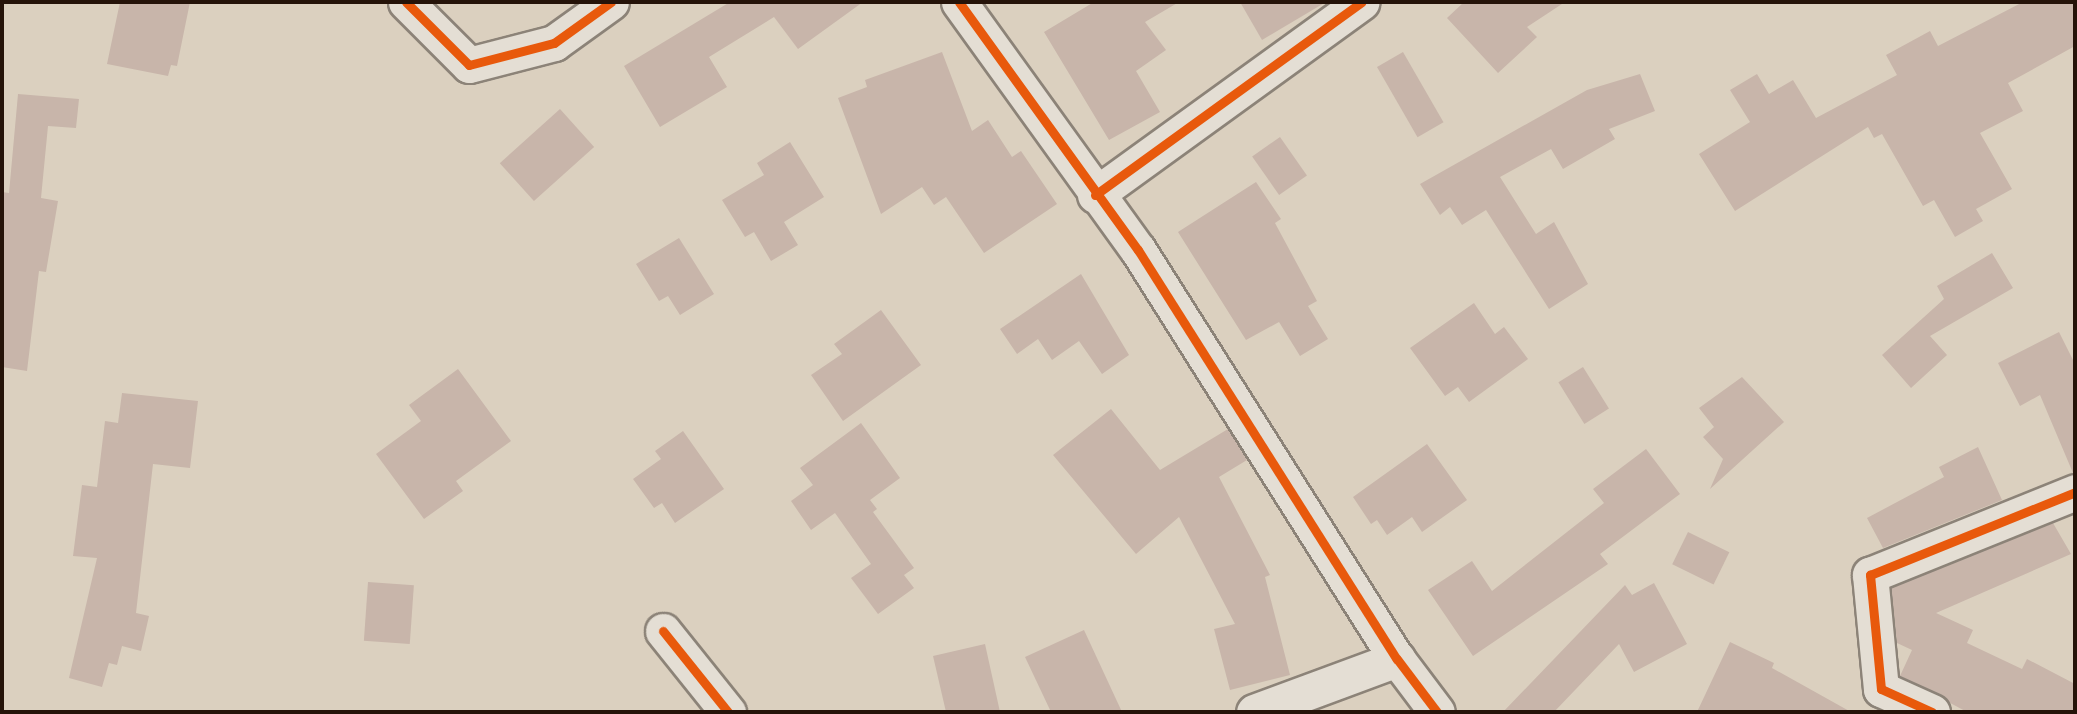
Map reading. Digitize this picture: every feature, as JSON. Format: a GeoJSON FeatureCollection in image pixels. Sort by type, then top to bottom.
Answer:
{"type":"FeatureCollection","features":[{"type":"Feature","properties":{"kind":"street"},"geometry":{"type":"LineString","coordinates":[[406,2],[469,65],[554,43],[611,2]]}},
{"type":"Feature","properties":{"kind":"street"},"geometry":{"type":"LineString","coordinates":[[959,2],[1186,322],[1397,659],[1437,712]]}},
{"type":"Feature","properties":{"kind":"street"},"geometry":{"type":"LineString","coordinates":[[1095,195],[1362,2]]}},
{"type":"Feature","properties":{"kind":"street"},"geometry":{"type":"LineString","coordinates":[[1932,712],[1881,689],[1870,575],[2075,492]]}},
{"type":"Feature","properties":{"kind":"street"},"geometry":{"type":"LineString","coordinates":[[663,631],[728,712]]}},
{"type":"Feature","properties":{"kind":"street"},"geometry":{"type":"LineString","coordinates":[[1254,712],[1397,659]]}},
{"type":"Feature","properties":{"kind":"building"},"geometry":{"type":"Polygon","coordinates":[[[120,2],[190,2],[177,66],[171,65],[168,76],[107,64],[120,2]]]}},
{"type":"Feature","properties":{"kind":"building"},"geometry":{"type":"Polygon","coordinates":[[[730,2],[863,2],[798,49],[774,17],[709,57],[727,87],[660,127],[624,66],[730,2]]]}},
{"type":"Feature","properties":{"kind":"building"},"geometry":{"type":"Polygon","coordinates":[[[1094,2],[1179,2],[1145,22],[1166,50],[1136,71],[1160,112],[1109,140],[1044,32],[1094,2]]]}},
{"type":"Feature","properties":{"kind":"building"},"geometry":{"type":"Polygon","coordinates":[[[1240,2],[1326,2],[1262,40],[1240,2]]]}},
{"type":"Feature","properties":{"kind":"building"},"geometry":{"type":"Polygon","coordinates":[[[1464,2],[1565,2],[1527,27],[1537,37],[1498,73],[1447,18],[1464,2]]]}},
{"type":"Feature","properties":{"kind":"building"},"geometry":{"type":"Polygon","coordinates":[[[2023,2],[2075,2],[2075,46],[2008,83],[2023,111],[1980,133],[2012,189],[1976,209],[1983,221],[1955,237],[1934,200],[1923,206],[1882,134],[1874,138],[1868,127],[1735,211],[1699,154],[1750,122],[1730,90],[1757,74],[1769,94],[1793,80],[1816,118],[1897,75],[1886,55],[1930,31],[1938,46],[2023,2]]]}},
{"type":"Feature","properties":{"kind":"building"},"geometry":{"type":"Polygon","coordinates":[[[942,52],[972,131],[988,120],[1012,157],[1021,151],[1057,204],[984,253],[946,197],[934,205],[922,187],[881,214],[838,98],[867,87],[865,80],[942,52]]]}},
{"type":"Feature","properties":{"kind":"building"},"geometry":{"type":"Polygon","coordinates":[[[1403,52],[1444,122],[1418,137],[1377,67],[1403,52]]]}},
{"type":"Feature","properties":{"kind":"building"},"geometry":{"type":"Polygon","coordinates":[[[1640,74],[1655,111],[1609,129],[1615,139],[1563,169],[1551,149],[1500,177],[1536,234],[1554,222],[1588,284],[1549,309],[1486,210],[1462,225],[1450,207],[1440,215],[1420,184],[1587,90],[1640,74]]]}},
{"type":"Feature","properties":{"kind":"building"},"geometry":{"type":"Polygon","coordinates":[[[18,94],[79,99],[76,128],[48,126],[41,198],[58,201],[46,272],[39,271],[27,371],[2,367],[2,192],[9,193],[18,94]]]}},
{"type":"Feature","properties":{"kind":"building"},"geometry":{"type":"Polygon","coordinates":[[[560,109],[594,147],[534,201],[500,163],[560,109]]]}},
{"type":"Feature","properties":{"kind":"building"},"geometry":{"type":"Polygon","coordinates":[[[1280,137],[1307,176],[1279,195],[1252,157],[1280,137]]]}},
{"type":"Feature","properties":{"kind":"building"},"geometry":{"type":"Polygon","coordinates":[[[790,142],[824,197],[784,222],[798,245],[771,261],[754,232],[745,237],[722,200],[764,175],[757,163],[790,142]]]}},
{"type":"Feature","properties":{"kind":"building"},"geometry":{"type":"Polygon","coordinates":[[[1256,182],[1281,219],[1275,223],[1317,301],[1308,306],[1328,339],[1300,356],[1279,322],[1246,340],[1178,232],[1256,182]]]}},
{"type":"Feature","properties":{"kind":"building"},"geometry":{"type":"Polygon","coordinates":[[[679,238],[714,294],[680,315],[668,296],[659,301],[636,264],[679,238]]]}},
{"type":"Feature","properties":{"kind":"building"},"geometry":{"type":"Polygon","coordinates":[[[1992,253],[2013,288],[1930,336],[1947,355],[1911,388],[1882,355],[1944,299],[1937,286],[1992,253]]]}},
{"type":"Feature","properties":{"kind":"building"},"geometry":{"type":"Polygon","coordinates":[[[1081,274],[1129,355],[1102,374],[1079,341],[1052,360],[1038,339],[1017,354],[1000,329],[1081,274]]]}},
{"type":"Feature","properties":{"kind":"building"},"geometry":{"type":"Polygon","coordinates":[[[1474,303],[1495,334],[1504,327],[1528,359],[1469,402],[1458,387],[1445,396],[1410,348],[1474,303]]]}},
{"type":"Feature","properties":{"kind":"building"},"geometry":{"type":"Polygon","coordinates":[[[881,310],[921,365],[843,421],[811,375],[842,354],[834,344],[881,310]]]}},
{"type":"Feature","properties":{"kind":"building"},"geometry":{"type":"Polygon","coordinates":[[[2059,332],[2075,364],[2073,473],[2040,395],[2020,406],[1998,363],[2059,332]]]}},
{"type":"Feature","properties":{"kind":"building"},"geometry":{"type":"Polygon","coordinates":[[[1583,367],[1609,409],[1584,424],[1558,382],[1583,367]]]}},
{"type":"Feature","properties":{"kind":"building"},"geometry":{"type":"Polygon","coordinates":[[[458,369],[511,441],[456,481],[463,491],[424,519],[376,454],[421,421],[409,405],[458,369]]]}},
{"type":"Feature","properties":{"kind":"building"},"geometry":{"type":"Polygon","coordinates":[[[1742,377],[1784,422],[1710,489],[1723,459],[1703,437],[1714,427],[1699,408],[1742,377]]]}},
{"type":"Feature","properties":{"kind":"building"},"geometry":{"type":"Polygon","coordinates":[[[122,393],[198,401],[190,468],[153,464],[136,613],[149,616],[141,651],[122,646],[117,665],[109,663],[102,687],[69,678],[97,558],[73,556],[82,485],[97,487],[105,421],[118,423],[122,393]]]}},
{"type":"Feature","properties":{"kind":"building"},"geometry":{"type":"Polygon","coordinates":[[[1111,409],[1160,470],[1228,429],[1247,460],[1219,477],[1270,575],[1265,577],[1290,675],[1230,690],[1214,629],[1235,624],[1179,517],[1136,554],[1053,455],[1111,409]]]}},
{"type":"Feature","properties":{"kind":"building"},"geometry":{"type":"Polygon","coordinates":[[[861,423],[900,478],[870,500],[877,509],[873,512],[914,568],[904,575],[914,588],[878,614],[851,578],[871,564],[835,513],[811,530],[791,501],[813,485],[800,468],[861,423]]]}},
{"type":"Feature","properties":{"kind":"building"},"geometry":{"type":"Polygon","coordinates":[[[683,431],[724,489],[675,523],[662,503],[654,508],[633,479],[661,459],[655,451],[683,431]]]}},
{"type":"Feature","properties":{"kind":"building"},"geometry":{"type":"Polygon","coordinates":[[[1427,444],[1467,500],[1422,532],[1412,517],[1387,535],[1377,520],[1371,524],[1353,497],[1427,444]]]}},
{"type":"Feature","properties":{"kind":"building"},"geometry":{"type":"Polygon","coordinates":[[[1978,447],[2002,500],[1883,548],[1867,518],[1944,477],[1939,467],[1978,447]]]}},
{"type":"Feature","properties":{"kind":"building"},"geometry":{"type":"Polygon","coordinates":[[[1646,449],[1680,494],[1600,554],[1608,564],[1473,656],[1428,590],[1472,561],[1492,591],[1604,503],[1593,489],[1646,449]]]}},
{"type":"Feature","properties":{"kind":"building"},"geometry":{"type":"Polygon","coordinates":[[[2053,523],[2071,554],[1936,613],[1973,630],[1967,643],[2022,669],[2027,659],[2075,684],[2075,712],[1967,712],[1900,676],[1912,650],[1897,643],[1891,588],[2053,523]]]}},
{"type":"Feature","properties":{"kind":"building"},"geometry":{"type":"Polygon","coordinates":[[[1688,532],[1729,552],[1714,585],[1672,564],[1688,532]]]}},
{"type":"Feature","properties":{"kind":"building"},"geometry":{"type":"Polygon","coordinates":[[[368,582],[414,585],[410,644],[364,641],[368,582]]]}},
{"type":"Feature","properties":{"kind":"building"},"geometry":{"type":"Polygon","coordinates":[[[1654,583],[1687,644],[1634,672],[1619,644],[1554,712],[1503,712],[1625,585],[1632,595],[1654,583]]]}},
{"type":"Feature","properties":{"kind":"building"},"geometry":{"type":"Polygon","coordinates":[[[1084,630],[1122,712],[1051,712],[1025,657],[1084,630]]]}},
{"type":"Feature","properties":{"kind":"building"},"geometry":{"type":"Polygon","coordinates":[[[1730,642],[1774,663],[1772,668],[1851,712],[1697,712],[1730,642]]]}},
{"type":"Feature","properties":{"kind":"building"},"geometry":{"type":"Polygon","coordinates":[[[985,644],[1000,712],[946,712],[933,656],[985,644]]]}},
{"type":"Feature","properties":{"kind":"cycle path"},"geometry":{"type":"LineString","coordinates":[[406,2],[469,65],[554,43],[611,2]]}},
{"type":"Feature","properties":{"kind":"cycle path"},"geometry":{"type":"LineString","coordinates":[[959,2],[1138,250],[1397,659],[1437,712]]}},
{"type":"Feature","properties":{"kind":"cycle path"},"geometry":{"type":"LineString","coordinates":[[1095,195],[1362,2]]}},
{"type":"Feature","properties":{"kind":"cycle path"},"geometry":{"type":"LineString","coordinates":[[1932,712],[1881,689],[1870,575],[2075,492]]}},
{"type":"Feature","properties":{"kind":"cycle path"},"geometry":{"type":"LineString","coordinates":[[663,631],[728,712]]}}]}
